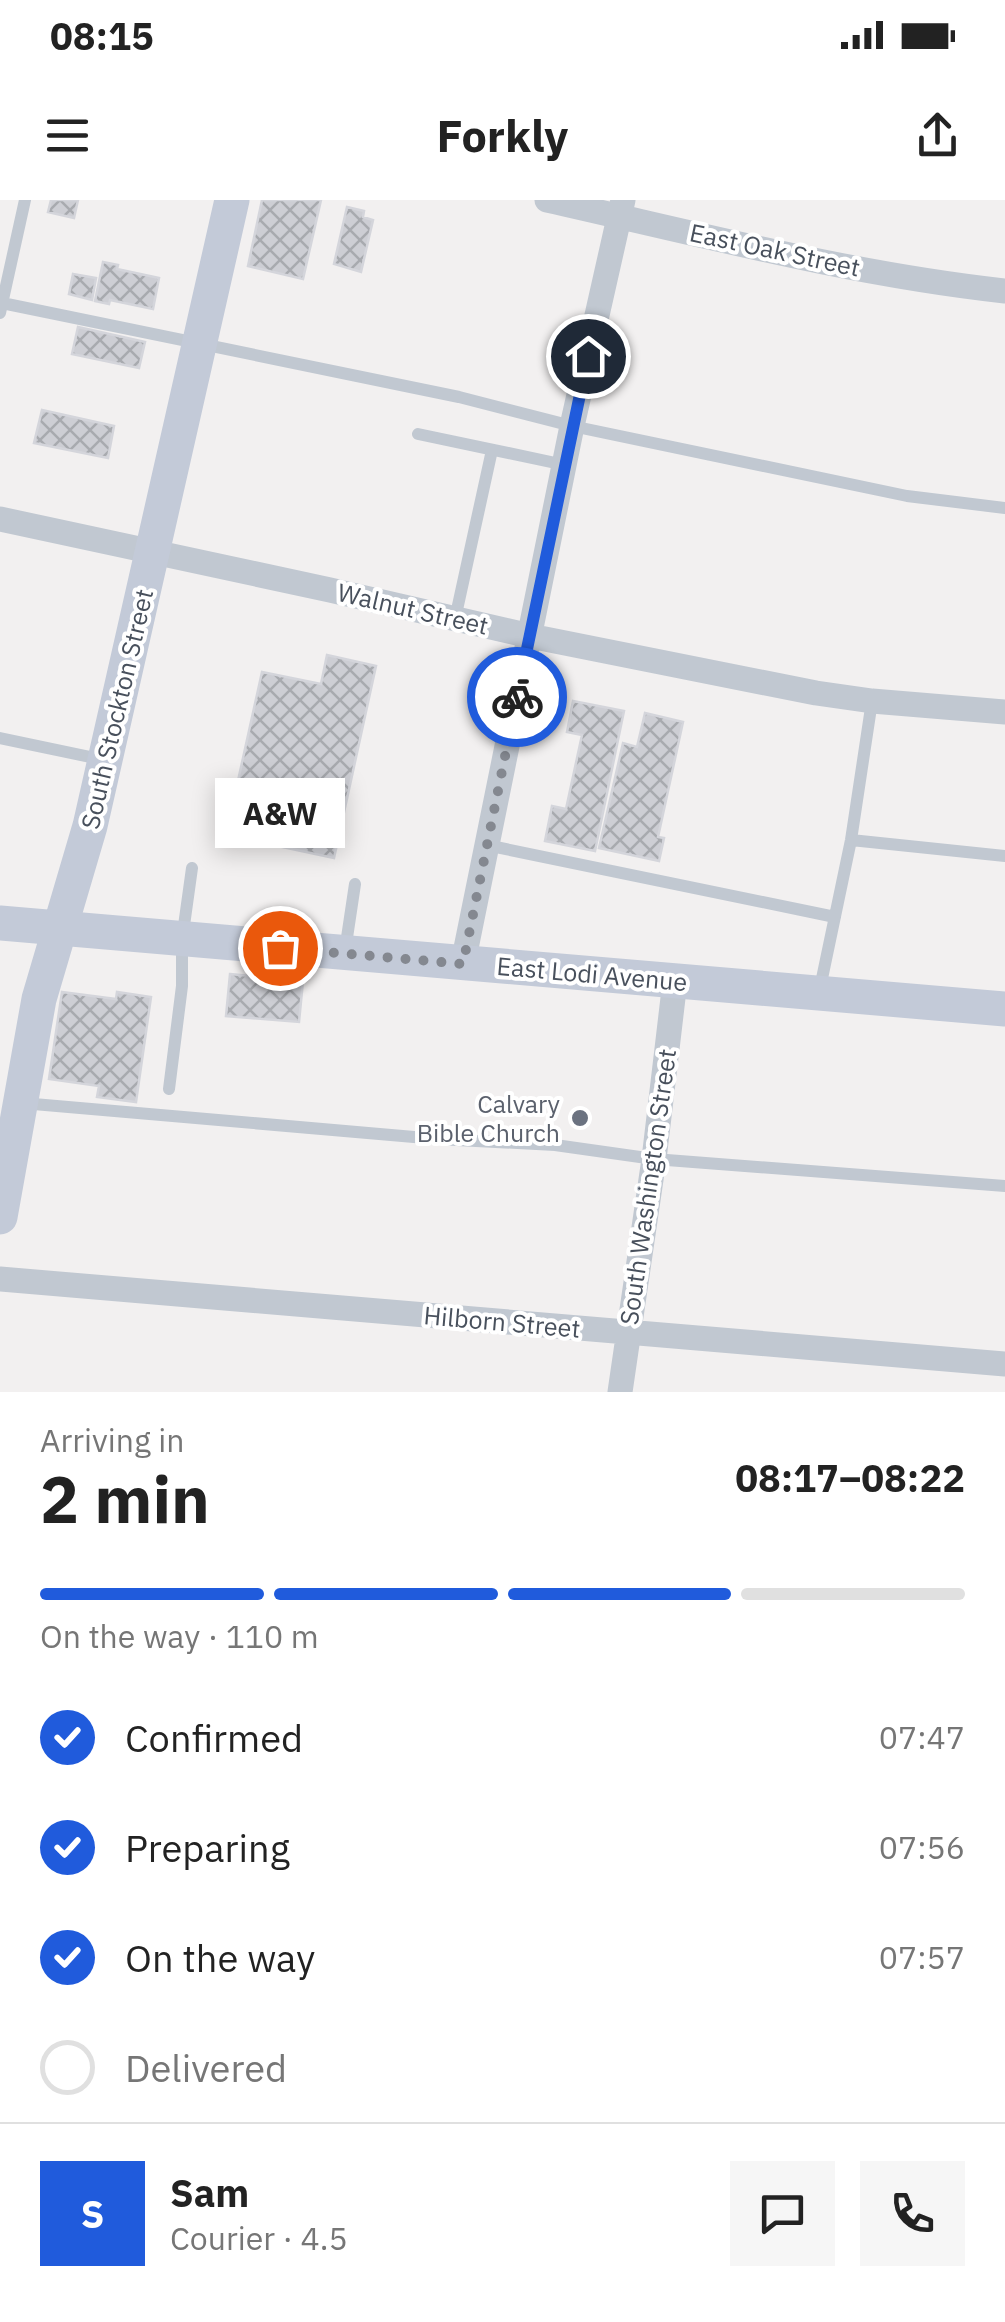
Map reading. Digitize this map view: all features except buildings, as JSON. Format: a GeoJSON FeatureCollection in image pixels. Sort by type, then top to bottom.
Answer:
{"type":"FeatureCollection","features":[{"type":"Feature","properties":{"kind":"street","name":"South Stockton Street"},"geometry":{"type":"LineString","coordinates":[[0,1218],[39,998],[106,760],[232,200]]}},
{"type":"Feature","properties":{"kind":"street","name":"East Oak Street"},"geometry":{"type":"LineString","coordinates":[[547,200],[621,208],[809,259],[940,284],[1005,291]]}},
{"type":"Feature","properties":{"kind":"street"},"geometry":{"type":"LineString","coordinates":[[463,964],[572,426],[621,208]]}},
{"type":"Feature","properties":{"kind":"street","name":"Walnut Street"},"geometry":{"type":"LineString","coordinates":[[0,519],[530,636],[816,693],[1005,712]]}},
{"type":"Feature","properties":{"kind":"street","name":"East Lodi Avenue"},"geometry":{"type":"LineString","coordinates":[[0,923],[1005,1009]]}},
{"type":"Feature","properties":{"kind":"street","name":"South Washington Street"},"geometry":{"type":"LineString","coordinates":[[620,1392],[675,981]]}},
{"type":"Feature","properties":{"kind":"street","name":"Hilborn Street"},"geometry":{"type":"LineString","coordinates":[[0,1279],[1005,1364]]}},
{"type":"Feature","properties":{"kind":"lane"},"geometry":{"type":"LineString","coordinates":[[25,200],[1,308],[459,397],[572,426],[907,496],[1005,508]]}},
{"type":"Feature","properties":{"kind":"lane"},"geometry":{"type":"LineString","coordinates":[[418,434],[565,465]]}},
{"type":"Feature","properties":{"kind":"lane"},"geometry":{"type":"LineString","coordinates":[[455,618],[492,450]]}},
{"type":"Feature","properties":{"kind":"lane"},"geometry":{"type":"LineString","coordinates":[[818,993],[851,840],[872,701]]}},
{"type":"Feature","properties":{"kind":"lane"},"geometry":{"type":"LineString","coordinates":[[0,738],[106,760]]}},
{"type":"Feature","properties":{"kind":"lane"},"geometry":{"type":"LineString","coordinates":[[851,840],[1005,856]]}},
{"type":"Feature","properties":{"kind":"lane"},"geometry":{"type":"LineString","coordinates":[[486,845],[835,917]]}},
{"type":"Feature","properties":{"kind":"lane"},"geometry":{"type":"LineString","coordinates":[[169,1089],[192,868]]}},
{"type":"Feature","properties":{"kind":"lane"},"geometry":{"type":"LineString","coordinates":[[345,953],[355,884]]}},
{"type":"Feature","properties":{"kind":"lane"},"geometry":{"type":"LineString","coordinates":[[20,1103],[1005,1186]]}},
{"type":"Feature","properties":{"kind":"way so far"},"geometry":{"type":"LineString","coordinates":[[280,948],[463,964],[517,697]]}},
{"type":"Feature","properties":{"kind":"place","name":"A&W"},"geometry":{"type":"Point","coordinates":[280,948]}},
{"type":"Feature","properties":{"kind":"place","name":"Calvary Bible Church"},"geometry":{"type":"Point","coordinates":[580,1118]}},
{"type":"Feature","properties":{"kind":"route"},"geometry":{"type":"LineString","coordinates":[[517,697],[588,356]]}}]}
